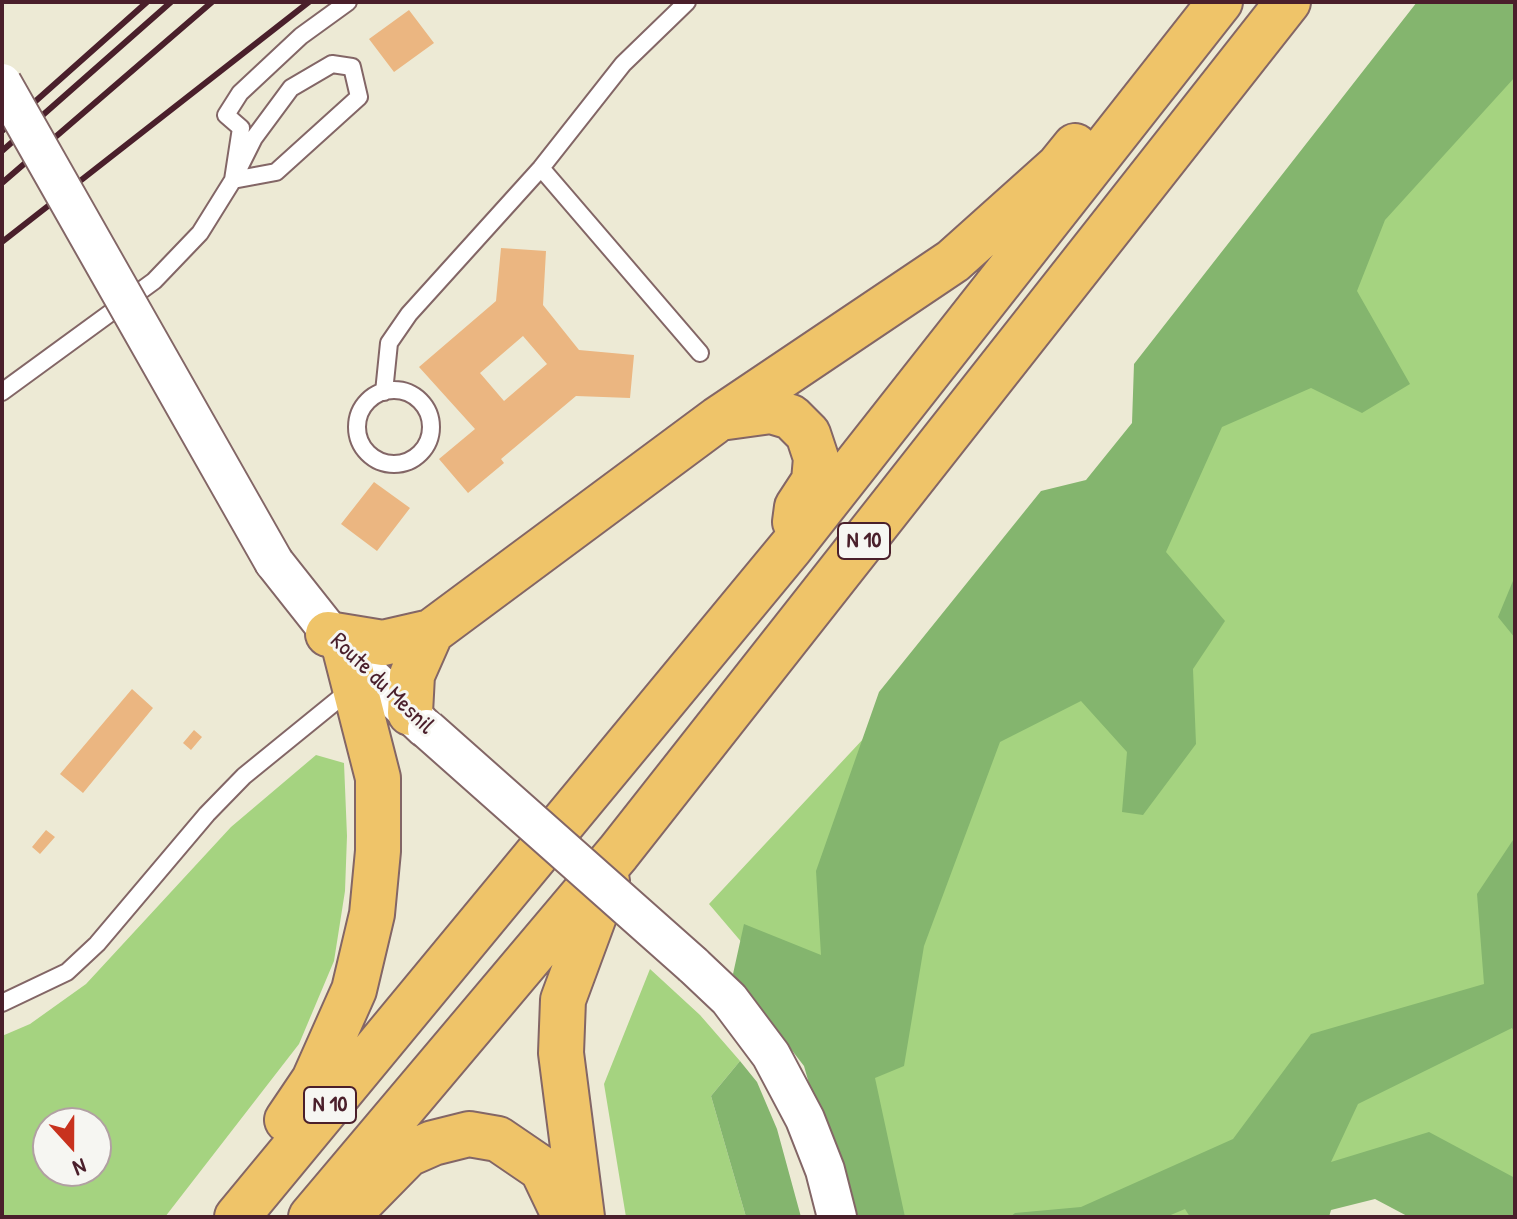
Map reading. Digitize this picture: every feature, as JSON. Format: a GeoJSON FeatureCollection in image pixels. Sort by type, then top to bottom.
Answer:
{"type":"FeatureCollection","features":[{"type":"Feature","properties":{"kind":"main road"},"geometry":{"type":"LineString","coordinates":[[222,1217],[224,1201],[314,1080],[354,990],[372,914],[378,851],[378,778],[343,658],[383,643],[431,632],[718,419],[953,261],[1058,167],[1196,2]]}},
{"type":"Feature","properties":{"kind":"main road","name":"N 10"},"geometry":{"type":"LineString","coordinates":[[237,1217],[791,547],[1220,2]]}},
{"type":"Feature","properties":{"kind":"main road","name":"N 10"},"geometry":{"type":"LineString","coordinates":[[311,1217],[618,853],[1288,2]]}},
{"type":"Feature","properties":{"kind":"main road"},"geometry":{"type":"LineString","coordinates":[[718,419],[771,411],[791,417],[808,434],[816,458],[814,481],[797,507],[791,547]]}},
{"type":"Feature","properties":{"kind":"main road"},"geometry":{"type":"LineString","coordinates":[[418,721],[412,675],[431,632]]}},
{"type":"Feature","properties":{"kind":"main road"},"geometry":{"type":"LineString","coordinates":[[582,1217],[561,1053],[563,1000],[618,853]]}},
{"type":"Feature","properties":{"kind":"main road"},"geometry":{"type":"LineString","coordinates":[[347,1217],[408,1154],[433,1143],[469,1134],[498,1139],[542,1169],[565,1217]]}},
{"type":"Feature","properties":{"kind":"street","name":"Route du Mesnil"},"geometry":{"type":"LineString","coordinates":[[2,83],[274,562],[343,658],[418,721],[729,999],[771,1055],[805,1119],[825,1170],[837,1217]]}},
{"type":"Feature","properties":{"kind":"lane"},"geometry":{"type":"LineString","coordinates":[[233,180],[241,128],[226,115],[240,93],[301,36],[348,2]]}},
{"type":"Feature","properties":{"kind":"lane"},"geometry":{"type":"LineString","coordinates":[[384,392],[389,343],[409,314],[541,168],[623,64],[687,2]]}},
{"type":"Feature","properties":{"kind":"lane"},"geometry":{"type":"LineString","coordinates":[[2,392],[154,281],[200,233],[233,180],[254,138],[291,88],[332,64],[352,67],[359,97],[276,172],[233,180]]}},
{"type":"Feature","properties":{"kind":"lane"},"geometry":{"type":"LineString","coordinates":[[541,168],[700,353]]}},
{"type":"Feature","properties":{"kind":"lane"},"geometry":{"type":"LineString","coordinates":[[395,390],[417,398],[430,418],[428,441],[413,459],[403,463],[378,461],[361,443],[358,418],[363,406],[384,392],[395,390]]}},
{"type":"Feature","properties":{"kind":"lane"},"geometry":{"type":"LineString","coordinates":[[2,1003],[67,972],[97,944],[343,658]]}},
{"type":"Feature","properties":{"kind":"green space"},"geometry":{"type":"Polygon","coordinates":[[[1417,2],[1515,2],[1515,77],[1385,220],[1357,291],[1410,384],[1362,413],[1311,388],[1222,427],[1166,552],[1225,621],[1193,669],[1196,744],[1143,815],[1122,812],[1127,752],[1081,701],[1000,742],[924,946],[904,1066],[875,1078],[905,1217],[847,1217],[804,1066],[733,974],[744,924],[821,955],[816,871],[879,692],[1041,491],[1086,480],[1132,423],[1134,364],[1417,2]]]}},
{"type":"Feature","properties":{"kind":"green space"},"geometry":{"type":"Polygon","coordinates":[[[1515,2],[1515,1217],[1419,1152],[1245,1217],[859,1217],[801,1012],[709,904],[1134,449],[1515,2]]]}},
{"type":"Feature","properties":{"kind":"green space"},"geometry":{"type":"Polygon","coordinates":[[[1515,576],[1515,638],[1498,617],[1515,576]]]}},
{"type":"Feature","properties":{"kind":"green space"},"geometry":{"type":"Polygon","coordinates":[[[316,755],[344,763],[347,836],[345,891],[334,961],[299,1044],[165,1217],[2,1217],[2,1036],[30,1024],[86,984],[231,827],[316,755]]]}},
{"type":"Feature","properties":{"kind":"green space"},"geometry":{"type":"Polygon","coordinates":[[[1515,837],[1515,1034],[1512,1028],[1358,1104],[1331,1162],[1429,1132],[1515,1178],[1515,1217],[1409,1217],[1375,1199],[1331,1210],[1329,1217],[1190,1217],[1185,1209],[1166,1217],[1010,1217],[1015,1213],[1081,1207],[1233,1139],[1311,1034],[1484,984],[1477,894],[1515,837]]]}},
{"type":"Feature","properties":{"kind":"green space"},"geometry":{"type":"Polygon","coordinates":[[[650,969],[700,1015],[740,1061],[711,1096],[746,1217],[626,1217],[604,1084],[650,969]]]}},
{"type":"Feature","properties":{"kind":"green space"},"geometry":{"type":"Polygon","coordinates":[[[740,1061],[757,1082],[777,1129],[801,1217],[746,1217],[711,1096],[740,1061]]]}},
{"type":"Feature","properties":{"kind":"building"},"geometry":{"type":"Polygon","coordinates":[[[409,10],[434,43],[394,72],[369,39],[409,10]]]}},
{"type":"Feature","properties":{"kind":"building"},"geometry":{"type":"Polygon","coordinates":[[[501,248],[546,251],[543,305],[579,350],[634,355],[630,398],[576,396],[501,459],[504,463],[468,493],[439,459],[475,429],[419,367],[496,301],[501,248]],[[523,336],[480,373],[504,401],[547,364],[523,336]]]}},
{"type":"Feature","properties":{"kind":"building"},"geometry":{"type":"Polygon","coordinates":[[[374,482],[410,508],[377,551],[341,524],[374,482]]]}},
{"type":"Feature","properties":{"kind":"building"},"geometry":{"type":"Polygon","coordinates":[[[132,689],[153,708],[83,793],[60,774],[132,689]]]}},
{"type":"Feature","properties":{"kind":"building"},"geometry":{"type":"Polygon","coordinates":[[[194,730],[202,737],[191,750],[183,743],[194,730]]]}},
{"type":"Feature","properties":{"kind":"building"},"geometry":{"type":"Polygon","coordinates":[[[46,830],[55,837],[40,854],[32,847],[46,830]]]}},
{"type":"Feature","properties":{"kind":"railway"},"geometry":{"type":"LineString","coordinates":[[2,131],[147,2]]}},
{"type":"Feature","properties":{"kind":"railway"},"geometry":{"type":"LineString","coordinates":[[2,151],[171,2]]}},
{"type":"Feature","properties":{"kind":"railway"},"geometry":{"type":"LineString","coordinates":[[2,183],[212,2]]}},
{"type":"Feature","properties":{"kind":"railway"},"geometry":{"type":"LineString","coordinates":[[2,242],[309,2]]}}]}
